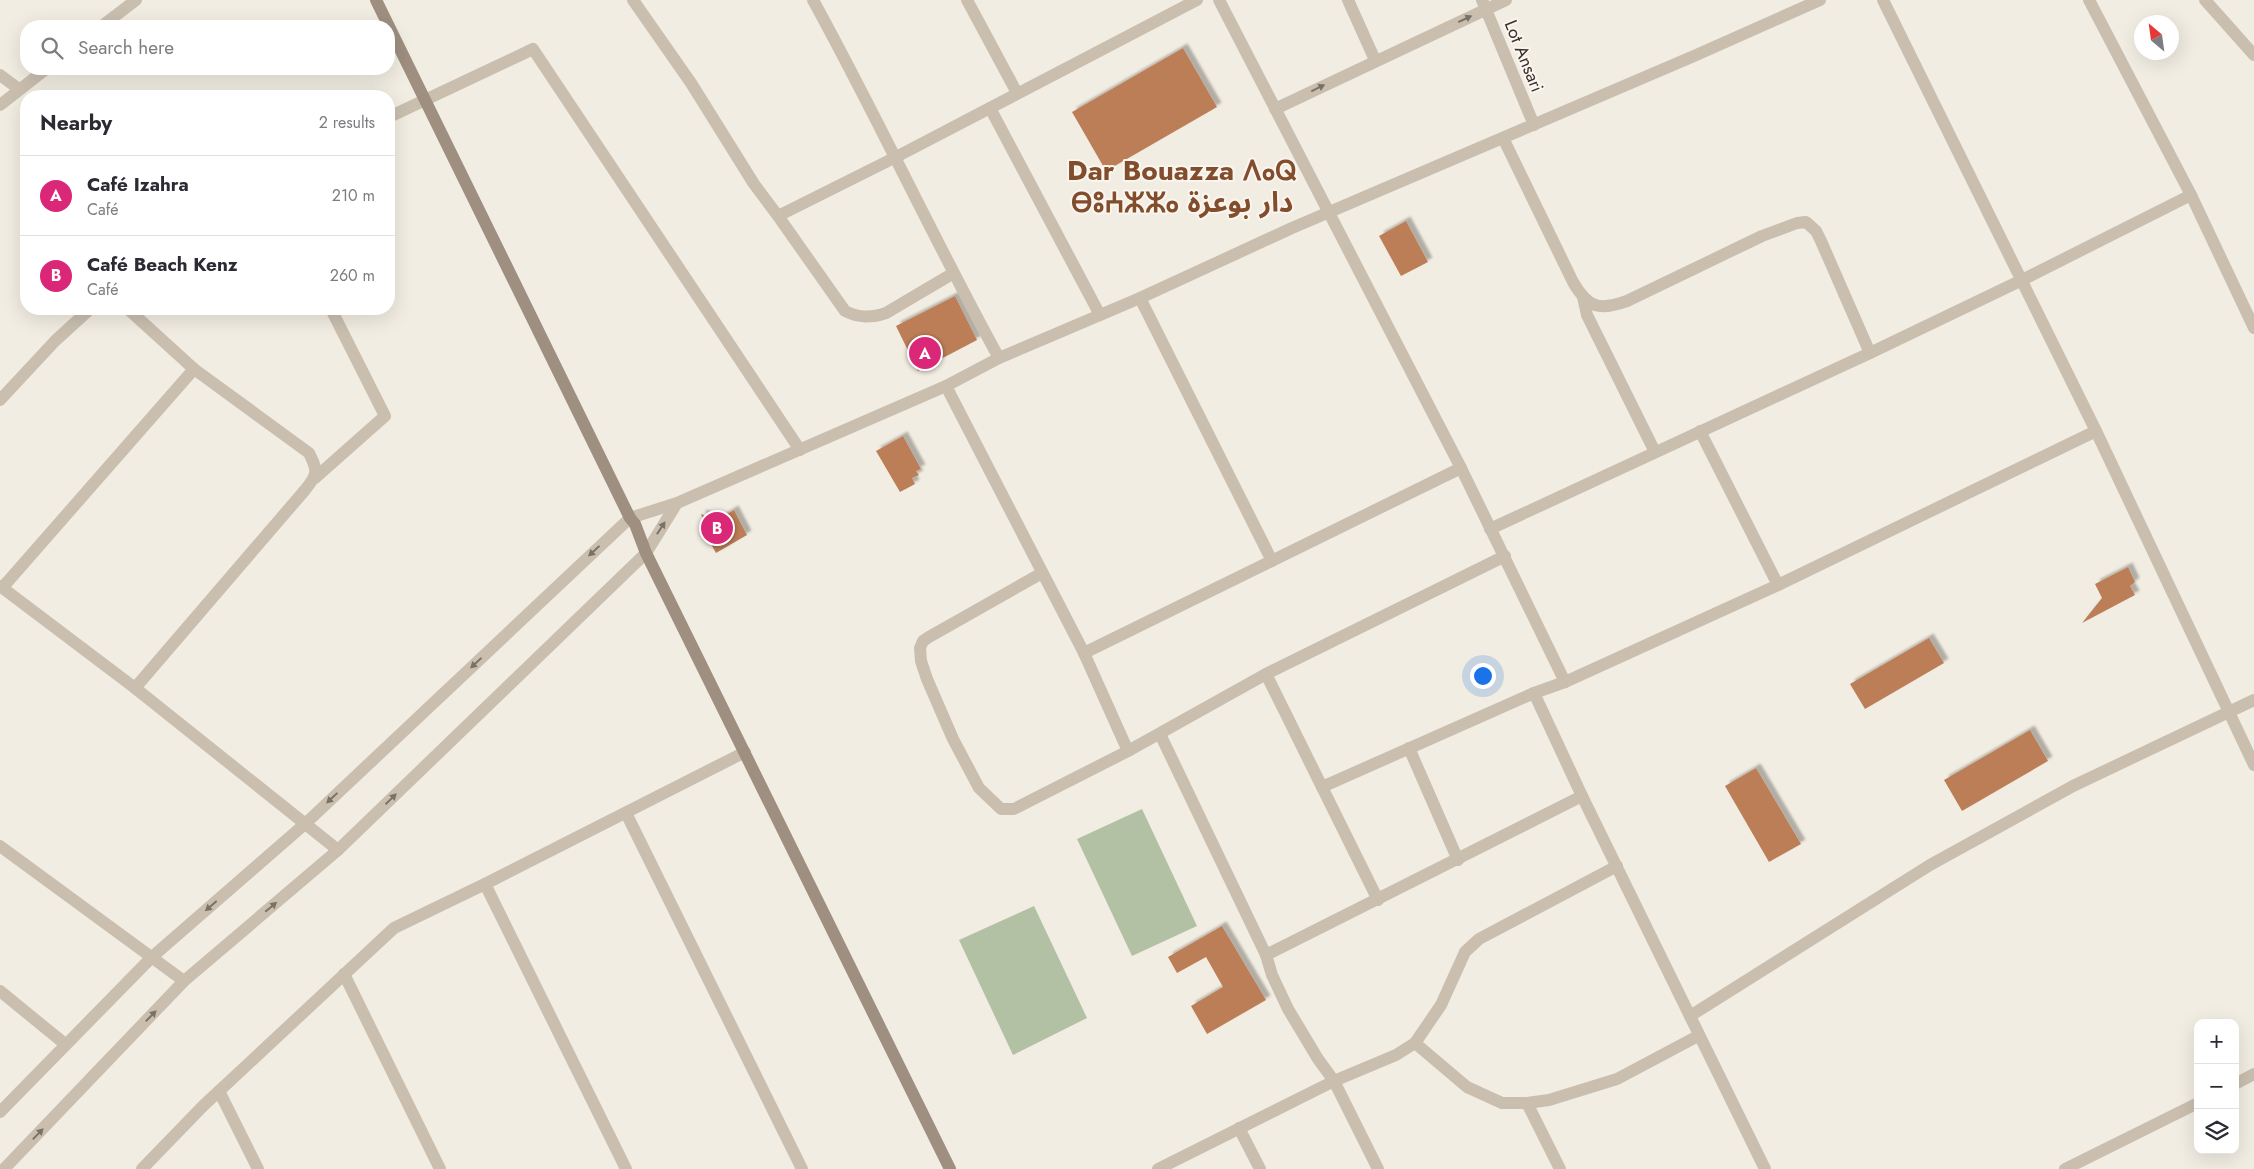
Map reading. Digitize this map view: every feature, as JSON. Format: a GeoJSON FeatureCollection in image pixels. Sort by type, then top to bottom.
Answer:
{"type":"FeatureCollection","features":[{"type":"Feature","properties":{"kind":"street"},"geometry":{"type":"LineString","coordinates":[[110,20],[136,0]]}},
{"type":"Feature","properties":{"kind":"street"},"geometry":{"type":"LineString","coordinates":[[376,0],[386,20]]}},
{"type":"Feature","properties":{"kind":"street"},"geometry":{"type":"LineString","coordinates":[[633,0],[691,83],[754,184],[845,310],[857,316],[876,316],[886,313],[952,274]]}},
{"type":"Feature","properties":{"kind":"street"},"geometry":{"type":"LineString","coordinates":[[813,0],[896,157],[952,274],[999,358]]}},
{"type":"Feature","properties":{"kind":"street"},"geometry":{"type":"LineString","coordinates":[[967,0],[1017,93]]}},
{"type":"Feature","properties":{"kind":"street"},"geometry":{"type":"LineString","coordinates":[[778,216],[896,157],[1197,0]]}},
{"type":"Feature","properties":{"kind":"street"},"geometry":{"type":"LineString","coordinates":[[1219,0],[1327,213],[1461,468],[1565,682]]}},
{"type":"Feature","properties":{"kind":"street"},"geometry":{"type":"LineString","coordinates":[[1348,0],[1376,60]]}},
{"type":"Feature","properties":{"kind":"street"},"geometry":{"type":"LineString","coordinates":[[1275,109],[1376,60],[1484,4],[1506,0]]}},
{"type":"Feature","properties":{"kind":"street"},"geometry":{"type":"LineString","coordinates":[[0,1112],[152,957],[306,824],[630,518],[677,504],[946,386],[999,358],[1140,298],[1327,213],[1820,0]]}},
{"type":"Feature","properties":{"kind":"street"},"geometry":{"type":"LineString","coordinates":[[1883,0],[2020,281],[2096,431],[2254,765]]}},
{"type":"Feature","properties":{"kind":"street"},"geometry":{"type":"LineString","coordinates":[[2089,0],[2191,195],[2254,328]]}},
{"type":"Feature","properties":{"kind":"street"},"geometry":{"type":"LineString","coordinates":[[2205,0],[2254,55]]}},
{"type":"Feature","properties":{"kind":"street","name":"Lot Ansari"},"geometry":{"type":"LineString","coordinates":[[1484,4],[1534,125]]}},
{"type":"Feature","properties":{"kind":"street"},"geometry":{"type":"LineString","coordinates":[[395,38],[630,518],[635,524],[646,553],[856,982],[950,1169]]}},
{"type":"Feature","properties":{"kind":"street"},"geometry":{"type":"LineString","coordinates":[[395,114],[533,49],[800,450]]}},
{"type":"Feature","properties":{"kind":"street"},"geometry":{"type":"LineString","coordinates":[[0,105],[38,75]]}},
{"type":"Feature","properties":{"kind":"street"},"geometry":{"type":"LineString","coordinates":[[0,76],[19,89]]}},
{"type":"Feature","properties":{"kind":"street"},"geometry":{"type":"LineString","coordinates":[[990,108],[1100,315]]}},
{"type":"Feature","properties":{"kind":"street"},"geometry":{"type":"LineString","coordinates":[[1503,138],[1573,282],[1583,297],[1587,315],[1655,452]]}},
{"type":"Feature","properties":{"kind":"street"},"geometry":{"type":"LineString","coordinates":[[1490,528],[1870,353],[2020,281],[2191,195]]}},
{"type":"Feature","properties":{"kind":"street"},"geometry":{"type":"LineString","coordinates":[[1583,297],[1600,308],[1610,307],[1627,301],[1762,236],[1797,223],[1806,222],[1816,231],[1821,241],[1870,353]]}},
{"type":"Feature","properties":{"kind":"street"},"geometry":{"type":"LineString","coordinates":[[1140,298],[1272,561]]}},
{"type":"Feature","properties":{"kind":"street"},"geometry":{"type":"LineString","coordinates":[[0,400],[55,341],[83,315]]}},
{"type":"Feature","properties":{"kind":"street"},"geometry":{"type":"LineString","coordinates":[[135,315],[194,369],[309,454],[316,467],[315,478]]}},
{"type":"Feature","properties":{"kind":"street"},"geometry":{"type":"LineString","coordinates":[[135,688],[315,478],[385,416],[334,315]]}},
{"type":"Feature","properties":{"kind":"street"},"geometry":{"type":"LineString","coordinates":[[194,369],[1,586],[135,688],[338,850]]}},
{"type":"Feature","properties":{"kind":"street"},"geometry":{"type":"LineString","coordinates":[[946,386],[1084,653],[1128,751]]}},
{"type":"Feature","properties":{"kind":"street"},"geometry":{"type":"LineString","coordinates":[[1700,431],[1778,585]]}},
{"type":"Feature","properties":{"kind":"street"},"geometry":{"type":"LineString","coordinates":[[1322,787],[1534,693],[1565,682],[1778,585],[2096,431]]}},
{"type":"Feature","properties":{"kind":"street"},"geometry":{"type":"LineString","coordinates":[[1084,653],[1461,468]]}},
{"type":"Feature","properties":{"kind":"street"},"geometry":{"type":"LineString","coordinates":[[4,1169],[184,981],[338,850],[646,553],[677,504]]}},
{"type":"Feature","properties":{"kind":"street"},"geometry":{"type":"LineString","coordinates":[[1042,573],[923,641],[921,661],[953,739],[979,788],[1001,809],[1014,808],[1128,751],[1266,674],[1505,556]]}},
{"type":"Feature","properties":{"kind":"street"},"geometry":{"type":"LineString","coordinates":[[1266,674],[1378,900]]}},
{"type":"Feature","properties":{"kind":"street"},"geometry":{"type":"LineString","coordinates":[[1534,693],[1698,1036],[1765,1169]]}},
{"type":"Feature","properties":{"kind":"street"},"geometry":{"type":"LineString","coordinates":[[1690,1016],[1938,861],[2073,786],[2254,700]]}},
{"type":"Feature","properties":{"kind":"street"},"geometry":{"type":"LineString","coordinates":[[1160,734],[1266,955],[1272,974],[1288,1009],[1318,1059],[1334,1081],[1378,1169]]}},
{"type":"Feature","properties":{"kind":"street"},"geometry":{"type":"LineString","coordinates":[[1409,748],[1458,860]]}},
{"type":"Feature","properties":{"kind":"street"},"geometry":{"type":"LineString","coordinates":[[142,1169],[219,1091],[394,928],[745,752]]}},
{"type":"Feature","properties":{"kind":"street"},"geometry":{"type":"LineString","coordinates":[[1266,955],[1582,796]]}},
{"type":"Feature","properties":{"kind":"street"},"geometry":{"type":"LineString","coordinates":[[626,812],[802,1169]]}},
{"type":"Feature","properties":{"kind":"street"},"geometry":{"type":"LineString","coordinates":[[0,846],[184,981]]}},
{"type":"Feature","properties":{"kind":"street"},"geometry":{"type":"LineString","coordinates":[[1158,1169],[1334,1081],[1396,1055],[1415,1043],[1441,1005],[1465,952],[1479,939],[1616,866]]}},
{"type":"Feature","properties":{"kind":"street"},"geometry":{"type":"LineString","coordinates":[[485,884],[626,1169]]}},
{"type":"Feature","properties":{"kind":"street"},"geometry":{"type":"LineString","coordinates":[[344,974],[440,1169]]}},
{"type":"Feature","properties":{"kind":"street"},"geometry":{"type":"LineString","coordinates":[[0,991],[65,1044]]}},
{"type":"Feature","properties":{"kind":"street"},"geometry":{"type":"LineString","coordinates":[[1415,1043],[1467,1087],[1502,1103],[1527,1103],[1549,1100],[1617,1079],[1698,1036]]}},
{"type":"Feature","properties":{"kind":"street"},"geometry":{"type":"LineString","coordinates":[[2239,1082],[2254,1074]]}},
{"type":"Feature","properties":{"kind":"street"},"geometry":{"type":"LineString","coordinates":[[219,1091],[258,1169]]}},
{"type":"Feature","properties":{"kind":"street"},"geometry":{"type":"LineString","coordinates":[[1527,1103],[1560,1169]]}},
{"type":"Feature","properties":{"kind":"street"},"geometry":{"type":"LineString","coordinates":[[2070,1168],[2194,1104]]}},
{"type":"Feature","properties":{"kind":"street"},"geometry":{"type":"LineString","coordinates":[[1239,1128],[1260,1169]]}},
{"type":"Feature","properties":{"kind":"green space"},"geometry":{"type":"Polygon","coordinates":[[[1142,809],[1197,926],[1132,956],[1077,839],[1142,809]]]}},
{"type":"Feature","properties":{"kind":"green space"},"geometry":{"type":"Polygon","coordinates":[[[1034,906],[1087,1018],[1013,1055],[959,940],[1034,906]]]}},
{"type":"Feature","properties":{"kind":"building"},"geometry":{"type":"Polygon","coordinates":[[[1183,48],[1217,107],[1106,171],[1072,112],[1183,48]]]}},
{"type":"Feature","properties":{"kind":"building"},"geometry":{"type":"Polygon","coordinates":[[[1406,221],[1428,262],[1401,276],[1379,236],[1406,221]]]}},
{"type":"Feature","properties":{"kind":"building"},"geometry":{"type":"Polygon","coordinates":[[[955,296],[977,340],[918,371],[896,326],[955,296]]]}},
{"type":"Feature","properties":{"kind":"building"},"geometry":{"type":"Polygon","coordinates":[[[903,436],[921,469],[916,471],[919,475],[912,478],[915,484],[900,492],[876,451],[903,436]]]}},
{"type":"Feature","properties":{"kind":"building"},"geometry":{"type":"Polygon","coordinates":[[[734,510],[747,535],[716,553],[707,537],[709,534],[701,514],[717,520],[734,510]]]}},
{"type":"Feature","properties":{"kind":"building"},"geometry":{"type":"Polygon","coordinates":[[[2128,567],[2135,582],[2130,586],[2135,595],[2082,623],[2102,598],[2095,584],[2128,567]]]}},
{"type":"Feature","properties":{"kind":"building"},"geometry":{"type":"Polygon","coordinates":[[[1929,638],[1944,663],[1865,709],[1850,684],[1929,638]]]}},
{"type":"Feature","properties":{"kind":"building"},"geometry":{"type":"Polygon","coordinates":[[[2030,730],[2048,761],[1962,811],[1944,780],[2030,730]]]}},
{"type":"Feature","properties":{"kind":"building"},"geometry":{"type":"Polygon","coordinates":[[[1756,768],[1801,844],[1769,862],[1725,786],[1756,768]]]}},
{"type":"Feature","properties":{"kind":"building"},"geometry":{"type":"Polygon","coordinates":[[[1222,926],[1266,1000],[1207,1034],[1191,1006],[1223,987],[1206,957],[1177,973],[1168,957],[1222,926]]]}},
{"type":"Feature","properties":{"kind":"place","name":"Café Izahra"},"geometry":{"type":"Point","coordinates":[925,353]}},
{"type":"Feature","properties":{"kind":"place","name":"Café Beach Kenz"},"geometry":{"type":"Point","coordinates":[717,528]}},
{"type":"Feature","properties":{"kind":"district","name":"Dar Bouazza ⴷⴰⵕ ⴱⵓⵄⵣⵣⴰ دار بوعزة"},"geometry":{"type":"Point","coordinates":[1182,186]}}]}
